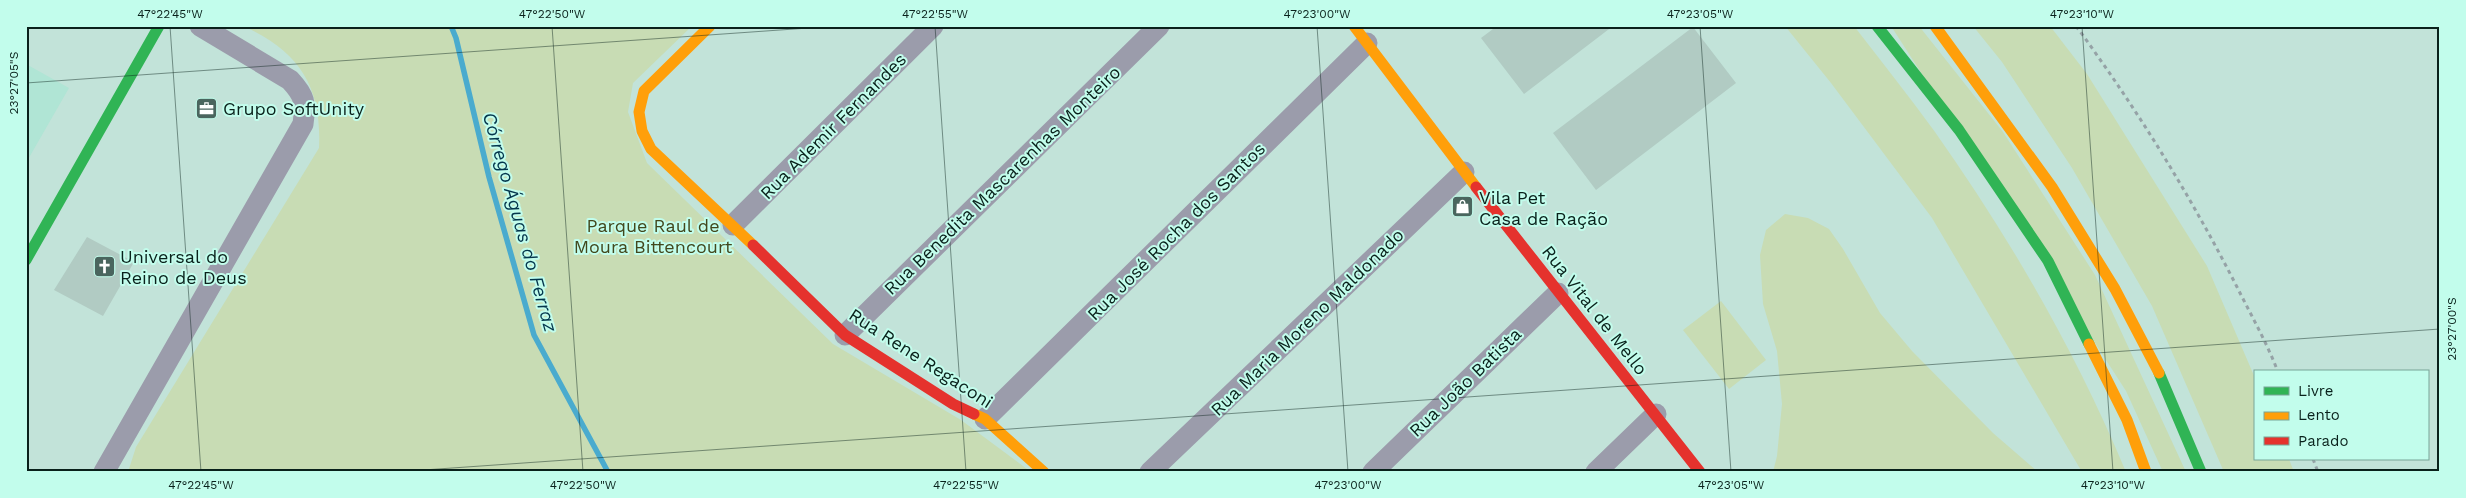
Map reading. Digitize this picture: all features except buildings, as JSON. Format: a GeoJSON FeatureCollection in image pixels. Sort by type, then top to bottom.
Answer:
{"type":"FeatureCollection","features":[{"type":"Feature","properties":{"kind":"main road"},"geometry":{"type":"LineString","coordinates":[[26,260],[159,26]]}},
{"type":"Feature","properties":{"kind":"main road","name":"Rua Rene Regaconi"},"geometry":{"type":"LineString","coordinates":[[710,26],[644,91],[640,122],[642,131],[651,149],[733,225],[845,335],[953,404],[984,419],[1044,472]]}},
{"type":"Feature","properties":{"kind":"main road"},"geometry":{"type":"LineString","coordinates":[[1877,26],[1958,130],[2048,261],[2127,420],[2146,472]]}},
{"type":"Feature","properties":{"kind":"main road"},"geometry":{"type":"LineString","coordinates":[[1935,26],[2052,187],[2115,289],[2168,390],[2201,472]]}},
{"type":"Feature","properties":{"kind":"main road","name":"Rua Vital de Mello"},"geometry":{"type":"LineString","coordinates":[[1361,35],[1464,172],[1700,472]]}},
{"type":"Feature","properties":{"kind":"street"},"geometry":{"type":"LineString","coordinates":[[104,472],[303,124],[305,106],[301,92],[290,80],[200,26]]}},
{"type":"Feature","properties":{"kind":"street","name":"Rua Ademir Fernandes"},"geometry":{"type":"LineString","coordinates":[[733,225],[933,26]]}},
{"type":"Feature","properties":{"kind":"street","name":"Rua Benedita Mascarenhas Monteiro"},"geometry":{"type":"LineString","coordinates":[[845,335],[1159,26]]}},
{"type":"Feature","properties":{"kind":"street","name":"Rua José Rocha dos Santos"},"geometry":{"type":"LineString","coordinates":[[984,419],[1361,35]]}},
{"type":"Feature","properties":{"kind":"street","name":"Rua Maria Moreno Maldonado"},"geometry":{"type":"LineString","coordinates":[[1150,472],[1464,172]]}},
{"type":"Feature","properties":{"kind":"street","name":"Rua João Batista"},"geometry":{"type":"LineString","coordinates":[[1373,472],[1558,293]]}},
{"type":"Feature","properties":{"kind":"street"},"geometry":{"type":"LineString","coordinates":[[1596,472],[1656,414]]}},
{"type":"Feature","properties":{"kind":"path"},"geometry":{"type":"LineString","coordinates":[[2076,26],[2120,86],[2154,139],[2215,244],[2277,370]]}},
{"type":"Feature","properties":{"kind":"path"},"geometry":{"type":"LineString","coordinates":[[2313,460],[2318,472]]}},
{"type":"Feature","properties":{"kind":"shaded area"},"geometry":{"type":"Polygon","coordinates":[[[26,64],[69,88],[26,163],[26,64]]]}},
{"type":"Feature","properties":{"kind":"green space","name":"Parque Raul de Moura Bittencourt"},"geometry":{"type":"Polygon","coordinates":[[[243,26],[692,26],[633,83],[628,112],[647,163],[833,344],[961,420],[1031,472],[128,472],[136,447],[319,148],[319,127],[316,107],[304,74],[279,47],[243,26]]]}},
{"type":"Feature","properties":{"kind":"green space"},"geometry":{"type":"Polygon","coordinates":[[[1785,26],[1854,26],[1905,92],[1963,172],[2040,297],[2086,383],[2126,472],[2082,472],[1932,218],[1831,83],[1785,26]]]}},
{"type":"Feature","properties":{"kind":"green space"},"geometry":{"type":"Polygon","coordinates":[[[1891,26],[1919,26],[2003,132],[2095,275],[2186,472],[2163,472],[2126,391],[1891,26]]]}},
{"type":"Feature","properties":{"kind":"green space"},"geometry":{"type":"Polygon","coordinates":[[[1973,26],[2050,26],[2087,74],[2207,266],[2254,376],[2254,460],[2289,460],[2294,472],[2224,472],[2152,306],[2072,168],[2002,62],[1973,26]]]}},
{"type":"Feature","properties":{"kind":"green space"},"geometry":{"type":"Polygon","coordinates":[[[1785,214],[1808,218],[1829,229],[1843,249],[1880,313],[1912,351],[1993,433],[2038,472],[1773,472],[1777,456],[1782,404],[1777,351],[1763,304],[1760,255],[1766,230],[1785,214]]]}},
{"type":"Feature","properties":{"kind":"green space"},"geometry":{"type":"Polygon","coordinates":[[[1721,301],[1766,360],[1729,389],[1683,330],[1721,301]]]}},
{"type":"Feature","properties":{"kind":"waterway","name":"Córrego Águas do Ferraz"},"geometry":{"type":"LineString","coordinates":[[451,26],[456,38],[489,177],[534,335],[608,472]]}},
{"type":"Feature","properties":{"kind":"traffic: fast"},"geometry":{"type":"LineString","coordinates":[[26,260],[159,26]]}},
{"type":"Feature","properties":{"kind":"traffic: fast"},"geometry":{"type":"LineString","coordinates":[[1877,26],[1959,130],[2048,261],[2089,344]]}},
{"type":"Feature","properties":{"kind":"traffic: fast"},"geometry":{"type":"LineString","coordinates":[[2159,373],[2201,472]]}},
{"type":"Feature","properties":{"kind":"traffic: slow"},"geometry":{"type":"LineString","coordinates":[[710,26],[644,91],[639,112],[642,131],[651,149],[753,245]]}},
{"type":"Feature","properties":{"kind":"traffic: slow"},"geometry":{"type":"LineString","coordinates":[[1354,26],[1476,187]]}},
{"type":"Feature","properties":{"kind":"traffic: slow"},"geometry":{"type":"LineString","coordinates":[[1935,26],[2052,187],[2115,289],[2159,373]]}},
{"type":"Feature","properties":{"kind":"traffic: slow"},"geometry":{"type":"LineString","coordinates":[[2089,344],[2127,420],[2146,472]]}},
{"type":"Feature","properties":{"kind":"traffic: slow"},"geometry":{"type":"LineString","coordinates":[[974,414],[985,419],[1044,472]]}},
{"type":"Feature","properties":{"kind":"traffic: jam"},"geometry":{"type":"LineString","coordinates":[[1476,187],[1700,472]]}},
{"type":"Feature","properties":{"kind":"traffic: jam"},"geometry":{"type":"LineString","coordinates":[[753,245],[845,335],[953,404],[974,414]]}},
{"type":"Feature","properties":{"kind":"place","name":"Grupo SoftUnity"},"geometry":{"type":"Point","coordinates":[207,108]}},
{"type":"Feature","properties":{"kind":"place","name":"Vila Pet Casa de Ração"},"geometry":{"type":"Point","coordinates":[1463,207]}},
{"type":"Feature","properties":{"kind":"place","name":"Universal do Reino de Deus"},"geometry":{"type":"Point","coordinates":[104,266]}}]}
